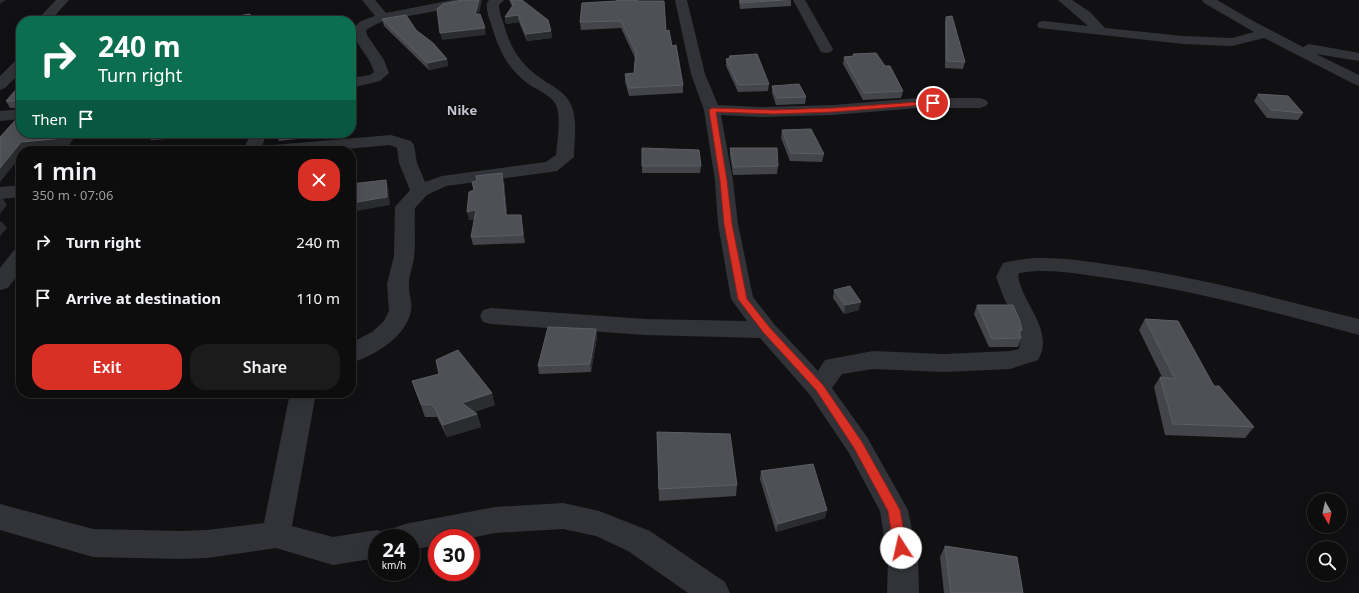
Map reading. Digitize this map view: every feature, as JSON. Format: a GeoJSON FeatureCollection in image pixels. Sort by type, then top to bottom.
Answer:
{"type":"FeatureCollection","features":[{"type":"Feature","properties":{"kind":"street"},"geometry":{"type":"LineString","coordinates":[[48,16],[62,0]]}},
{"type":"Feature","properties":{"kind":"street"},"geometry":{"type":"LineString","coordinates":[[368,0],[384,18]]}},
{"type":"Feature","properties":{"kind":"street"},"geometry":{"type":"LineString","coordinates":[[356,82],[375,78],[382,73],[375,55],[363,41],[359,29],[366,24],[384,18],[436,8],[467,0]]}},
{"type":"Feature","properties":{"kind":"street"},"geometry":{"type":"LineString","coordinates":[[356,351],[380,338],[393,326],[400,311],[398,284],[404,256],[405,208],[420,191],[442,181],[550,167],[565,157],[566,124],[563,104],[550,91],[517,68],[510,58],[500,36],[492,8],[493,3],[498,0]]}},
{"type":"Feature","properties":{"kind":"street"},"geometry":{"type":"LineString","coordinates":[[681,0],[698,74],[712,110],[724,181],[728,224],[742,299],[766,330],[819,388],[858,445],[894,510],[903,561],[903,593]]}},
{"type":"Feature","properties":{"kind":"street"},"geometry":{"type":"LineString","coordinates":[[799,0],[826,49]]}},
{"type":"Feature","properties":{"kind":"street"},"geometry":{"type":"LineString","coordinates":[[1064,0],[1085,15],[1102,32]]}},
{"type":"Feature","properties":{"kind":"street"},"geometry":{"type":"LineString","coordinates":[[1208,0],[1250,25],[1359,81]]}},
{"type":"Feature","properties":{"kind":"street"},"geometry":{"type":"LineString","coordinates":[[1044,25],[1183,40],[1232,42],[1266,33]]}},
{"type":"Feature","properties":{"kind":"street"},"geometry":{"type":"LineString","coordinates":[[1289,44],[1359,57]]}},
{"type":"Feature","properties":{"kind":"street"},"geometry":{"type":"LineString","coordinates":[[0,85],[16,68]]}},
{"type":"Feature","properties":{"kind":"street"},"geometry":{"type":"LineString","coordinates":[[712,110],[767,112],[833,110],[918,103],[980,103]]}},
{"type":"Feature","properties":{"kind":"street"},"geometry":{"type":"LineString","coordinates":[[0,116],[16,114]]}},
{"type":"Feature","properties":{"kind":"street"},"geometry":{"type":"LineString","coordinates":[[322,146],[391,140],[405,145],[408,163],[420,191]]}},
{"type":"Feature","properties":{"kind":"street"},"geometry":{"type":"LineString","coordinates":[[0,193],[16,191]]}},
{"type":"Feature","properties":{"kind":"street"},"geometry":{"type":"LineString","coordinates":[[0,283],[16,262]]}},
{"type":"Feature","properties":{"kind":"street"},"geometry":{"type":"LineString","coordinates":[[819,388],[834,366],[873,360],[904,363],[952,363],[1010,360],[1030,354],[1032,343],[1029,326],[1014,297],[1007,277],[1010,268],[1026,263],[1106,270],[1162,279],[1232,294],[1359,327]]}},
{"type":"Feature","properties":{"kind":"street"},"geometry":{"type":"LineString","coordinates":[[490,316],[645,328],[766,330]]}},
{"type":"Feature","properties":{"kind":"street"},"geometry":{"type":"LineString","coordinates":[[276,535],[302,398]]}},
{"type":"Feature","properties":{"kind":"street"},"geometry":{"type":"LineString","coordinates":[[420,535],[495,520],[563,516],[599,524],[639,541],[714,593]]}},
{"type":"Feature","properties":{"kind":"street"},"geometry":{"type":"LineString","coordinates":[[0,517],[93,543],[181,545],[207,544],[276,535],[333,551],[368,545]]}},
{"type":"Feature","properties":{"kind":"building"},"geometry":{"type":"Polygon","coordinates":[[[462,0],[479,0],[475,15],[480,14],[485,28],[440,33],[437,9],[443,4],[462,0]]]}},
{"type":"Feature","properties":{"kind":"building"},"geometry":{"type":"Polygon","coordinates":[[[511,0],[522,0],[548,20],[551,31],[526,34],[518,15],[505,17],[513,5],[511,0]]]}},
{"type":"Feature","properties":{"kind":"building"},"geometry":{"type":"Polygon","coordinates":[[[617,0],[664,1],[666,31],[669,30],[672,46],[676,45],[683,85],[629,88],[625,74],[634,73],[636,52],[621,21],[580,22],[582,3],[617,0]]]}},
{"type":"Feature","properties":{"kind":"building"},"geometry":{"type":"Polygon","coordinates":[[[740,0],[783,0],[740,3],[740,0]]]}},
{"type":"Feature","properties":{"kind":"building"},"geometry":{"type":"Polygon","coordinates":[[[250,14],[251,16],[238,16],[250,14]]]}},
{"type":"Feature","properties":{"kind":"building"},"geometry":{"type":"Polygon","coordinates":[[[406,15],[416,30],[433,43],[447,59],[427,63],[382,19],[406,15]]]}},
{"type":"Feature","properties":{"kind":"building"},"geometry":{"type":"Polygon","coordinates":[[[952,16],[965,62],[947,61],[946,17],[952,16]]]}},
{"type":"Feature","properties":{"kind":"building"},"geometry":{"type":"Polygon","coordinates":[[[876,53],[885,66],[890,66],[903,91],[864,93],[844,57],[854,56],[853,54],[876,53]]]}},
{"type":"Feature","properties":{"kind":"building"},"geometry":{"type":"Polygon","coordinates":[[[757,54],[769,84],[738,85],[726,59],[731,58],[729,56],[757,54]]]}},
{"type":"Feature","properties":{"kind":"building"},"geometry":{"type":"Polygon","coordinates":[[[799,84],[806,97],[777,98],[772,86],[799,84]]]}},
{"type":"Feature","properties":{"kind":"building"},"geometry":{"type":"Polygon","coordinates":[[[16,90],[16,101],[6,101],[16,90]]]}},
{"type":"Feature","properties":{"kind":"building"},"geometry":{"type":"Polygon","coordinates":[[[1258,94],[1288,96],[1303,113],[1271,110],[1258,94]]]}},
{"type":"Feature","properties":{"kind":"building"},"geometry":{"type":"Polygon","coordinates":[[[16,119],[16,138],[65,138],[21,142],[16,146],[16,148],[0,168],[0,137],[16,119]]]}},
{"type":"Feature","properties":{"kind":"building"},"geometry":{"type":"Polygon","coordinates":[[[811,129],[824,154],[791,153],[782,130],[811,129]]]}},
{"type":"Feature","properties":{"kind":"building"},"geometry":{"type":"Polygon","coordinates":[[[642,148],[699,150],[701,166],[642,166],[642,148]]]}},
{"type":"Feature","properties":{"kind":"building"},"geometry":{"type":"Polygon","coordinates":[[[730,148],[777,148],[778,166],[734,167],[730,148]]]}},
{"type":"Feature","properties":{"kind":"building"},"geometry":{"type":"Polygon","coordinates":[[[502,173],[506,215],[521,215],[523,235],[471,237],[476,210],[467,212],[469,192],[474,190],[472,182],[477,181],[476,176],[502,173]]]}},
{"type":"Feature","properties":{"kind":"building"},"geometry":{"type":"Polygon","coordinates":[[[386,180],[387,197],[356,202],[356,183],[386,180]]]}},
{"type":"Feature","properties":{"kind":"building"},"geometry":{"type":"Polygon","coordinates":[[[850,286],[861,302],[845,305],[834,290],[850,286]]]}},
{"type":"Feature","properties":{"kind":"building"},"geometry":{"type":"Polygon","coordinates":[[[977,305],[1013,305],[1020,321],[1022,330],[1019,330],[1021,338],[992,339],[977,305]]]}},
{"type":"Feature","properties":{"kind":"building"},"geometry":{"type":"Polygon","coordinates":[[[1145,319],[1178,321],[1214,386],[1219,386],[1254,427],[1173,424],[1160,377],[1175,379],[1145,319]]]}},
{"type":"Feature","properties":{"kind":"building"},"geometry":{"type":"Polygon","coordinates":[[[548,327],[596,329],[590,364],[538,366],[548,327]]]}},
{"type":"Feature","properties":{"kind":"building"},"geometry":{"type":"Polygon","coordinates":[[[458,350],[492,393],[462,403],[477,414],[443,425],[433,405],[421,404],[412,381],[439,374],[436,360],[458,350]]]}},
{"type":"Feature","properties":{"kind":"building"},"geometry":{"type":"Polygon","coordinates":[[[657,432],[730,434],[737,485],[659,489],[657,432]]]}},
{"type":"Feature","properties":{"kind":"building"},"geometry":{"type":"Polygon","coordinates":[[[813,464],[827,510],[778,524],[761,471],[813,464]]]}},
{"type":"Feature","properties":{"kind":"building"},"geometry":{"type":"Polygon","coordinates":[[[945,546],[1017,557],[1023,593],[951,593],[945,546]]]}},
{"type":"Feature","properties":{"kind":"district","name":"Nike"},"geometry":{"type":"Point","coordinates":[462,110]}},
{"type":"Feature","properties":{"kind":"route"},"geometry":{"type":"LineString","coordinates":[[901,548],[894,510],[858,445],[819,388],[766,330],[742,299],[728,224],[719,145],[712,110],[774,112],[833,110],[933,103]]}}]}
